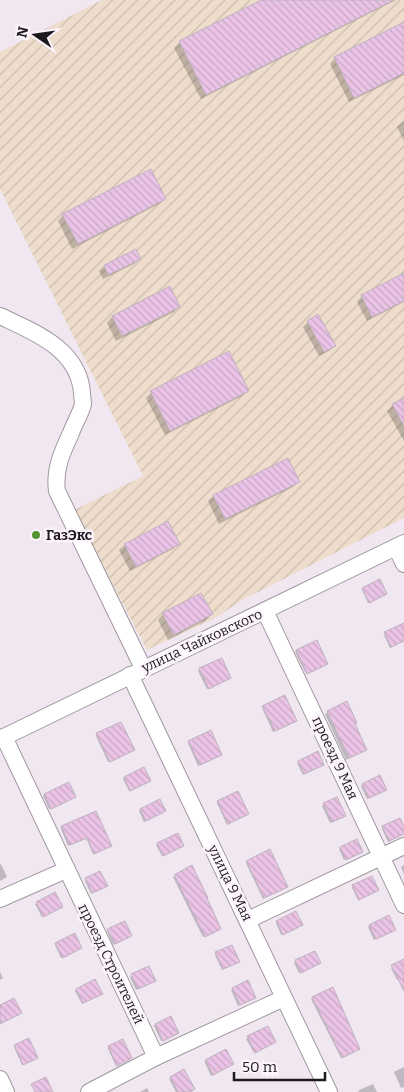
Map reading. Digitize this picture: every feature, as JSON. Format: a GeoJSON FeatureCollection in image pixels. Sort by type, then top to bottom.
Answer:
{"type":"FeatureCollection","features":[{"type":"Feature","properties":{"kind":"street","name":"улица 9 Мая"},"geometry":{"type":"LineString","coordinates":[[0,316],[43,336],[70,360],[77,370],[83,404],[58,465],[57,491],[248,920],[329,1092]]}},
{"type":"Feature","properties":{"kind":"street","name":"улица Чайковского"},"geometry":{"type":"LineString","coordinates":[[2,738],[400,545]]}},
{"type":"Feature","properties":{"kind":"street"},"geometry":{"type":"LineString","coordinates":[[400,545],[404,564]]}},
{"type":"Feature","properties":{"kind":"street","name":"проезд 9 Мая"},"geometry":{"type":"LineString","coordinates":[[265,611],[404,906]]}},
{"type":"Feature","properties":{"kind":"street","name":"проезд Строителей"},"geometry":{"type":"LineString","coordinates":[[2,738],[156,1058]]}},
{"type":"Feature","properties":{"kind":"street"},"geometry":{"type":"LineString","coordinates":[[248,920],[404,846]]}},
{"type":"Feature","properties":{"kind":"street"},"geometry":{"type":"LineString","coordinates":[[0,899],[66,870]]}},
{"type":"Feature","properties":{"kind":"street"},"geometry":{"type":"LineString","coordinates":[[88,1092],[284,998]]}},
{"type":"Feature","properties":{"kind":"street"},"geometry":{"type":"LineString","coordinates":[[0,1079],[6,1092]]}},
{"type":"Feature","properties":{"kind":"shaded area"},"geometry":{"type":"Polygon","coordinates":[[[102,0],[404,0],[404,518],[242,600],[217,617],[147,650],[74,510],[143,476],[0,189],[0,52],[102,0]]]}},
{"type":"Feature","properties":{"kind":"building"},"geometry":{"type":"Polygon","coordinates":[[[261,0],[394,0],[206,95],[179,41],[261,0]]]}},
{"type":"Feature","properties":{"kind":"building"},"geometry":{"type":"Polygon","coordinates":[[[404,22],[404,73],[354,98],[334,57],[404,22]]]}},
{"type":"Feature","properties":{"kind":"building"},"geometry":{"type":"Polygon","coordinates":[[[151,169],[166,199],[78,244],[62,214],[151,169]]]}},
{"type":"Feature","properties":{"kind":"building"},"geometry":{"type":"Polygon","coordinates":[[[136,249],[141,259],[108,275],[104,265],[136,249]]]}},
{"type":"Feature","properties":{"kind":"building"},"geometry":{"type":"Polygon","coordinates":[[[404,273],[404,301],[372,317],[361,295],[404,273]]]}},
{"type":"Feature","properties":{"kind":"building"},"geometry":{"type":"Polygon","coordinates":[[[170,286],[180,307],[122,336],[112,316],[170,286]]]}},
{"type":"Feature","properties":{"kind":"building"},"geometry":{"type":"Polygon","coordinates":[[[318,314],[336,346],[324,352],[307,321],[318,314]]]}},
{"type":"Feature","properties":{"kind":"building"},"geometry":{"type":"Polygon","coordinates":[[[229,351],[249,391],[170,431],[150,391],[229,351]]]}},
{"type":"Feature","properties":{"kind":"building"},"geometry":{"type":"Polygon","coordinates":[[[404,398],[404,426],[392,404],[404,398]]]}},
{"type":"Feature","properties":{"kind":"building"},"geometry":{"type":"Polygon","coordinates":[[[288,458],[300,482],[225,519],[213,495],[288,458]]]}},
{"type":"Feature","properties":{"kind":"building"},"geometry":{"type":"Polygon","coordinates":[[[168,521],[180,544],[136,567],[124,544],[168,521]]]}},
{"type":"Feature","properties":{"kind":"building"},"geometry":{"type":"Polygon","coordinates":[[[380,579],[387,594],[369,603],[362,588],[380,579]]]}},
{"type":"Feature","properties":{"kind":"building"},"geometry":{"type":"Polygon","coordinates":[[[201,593],[213,614],[174,635],[162,613],[201,593]]]}},
{"type":"Feature","properties":{"kind":"building"},"geometry":{"type":"Polygon","coordinates":[[[404,623],[404,641],[391,647],[384,632],[404,623]]]}},
{"type":"Feature","properties":{"kind":"building"},"geometry":{"type":"Polygon","coordinates":[[[317,640],[328,664],[307,674],[296,650],[317,640]]]}},
{"type":"Feature","properties":{"kind":"building"},"geometry":{"type":"Polygon","coordinates":[[[222,658],[231,678],[209,689],[199,668],[222,658]]]}},
{"type":"Feature","properties":{"kind":"building"},"geometry":{"type":"Polygon","coordinates":[[[285,695],[297,721],[275,731],[262,706],[285,695]]]}},
{"type":"Feature","properties":{"kind":"building"},"geometry":{"type":"Polygon","coordinates":[[[347,701],[367,750],[349,758],[327,711],[347,701]]]}},
{"type":"Feature","properties":{"kind":"building"},"geometry":{"type":"Polygon","coordinates":[[[121,722],[135,750],[110,762],[96,733],[121,722]]]}},
{"type":"Feature","properties":{"kind":"building"},"geometry":{"type":"Polygon","coordinates":[[[211,730],[222,755],[200,765],[188,741],[211,730]]]}},
{"type":"Feature","properties":{"kind":"building"},"geometry":{"type":"Polygon","coordinates":[[[318,751],[324,765],[304,774],[298,761],[318,751]]]}},
{"type":"Feature","properties":{"kind":"building"},"geometry":{"type":"Polygon","coordinates":[[[144,767],[151,781],[130,791],[124,777],[144,767]]]}},
{"type":"Feature","properties":{"kind":"building"},"geometry":{"type":"Polygon","coordinates":[[[380,775],[387,790],[369,798],[362,784],[380,775]]]}},
{"type":"Feature","properties":{"kind":"building"},"geometry":{"type":"Polygon","coordinates":[[[69,782],[76,797],[51,809],[44,794],[69,782]]]}},
{"type":"Feature","properties":{"kind":"building"},"geometry":{"type":"Polygon","coordinates":[[[238,791],[249,814],[228,824],[217,801],[238,791]]]}},
{"type":"Feature","properties":{"kind":"building"},"geometry":{"type":"Polygon","coordinates":[[[337,797],[346,816],[332,822],[323,803],[337,797]]]}},
{"type":"Feature","properties":{"kind":"building"},"geometry":{"type":"Polygon","coordinates":[[[160,799],[166,811],[146,821],[140,809],[160,799]]]}},
{"type":"Feature","properties":{"kind":"building"},"geometry":{"type":"Polygon","coordinates":[[[96,811],[112,846],[94,854],[87,838],[70,845],[61,826],[96,811]]]}},
{"type":"Feature","properties":{"kind":"building"},"geometry":{"type":"Polygon","coordinates":[[[400,818],[404,826],[404,834],[389,841],[382,826],[400,818]]]}},
{"type":"Feature","properties":{"kind":"building"},"geometry":{"type":"Polygon","coordinates":[[[178,833],[184,846],[163,856],[157,843],[178,833]]]}},
{"type":"Feature","properties":{"kind":"building"},"geometry":{"type":"Polygon","coordinates":[[[357,839],[363,852],[346,860],[340,847],[357,839]]]}},
{"type":"Feature","properties":{"kind":"building"},"geometry":{"type":"Polygon","coordinates":[[[270,849],[288,887],[264,898],[246,861],[270,849]]]}},
{"type":"Feature","properties":{"kind":"building"},"geometry":{"type":"Polygon","coordinates":[[[192,865],[221,929],[205,937],[174,875],[192,865]]]}},
{"type":"Feature","properties":{"kind":"building"},"geometry":{"type":"Polygon","coordinates":[[[100,871],[108,886],[92,893],[85,878],[100,871]]]}},
{"type":"Feature","properties":{"kind":"building"},"geometry":{"type":"Polygon","coordinates":[[[372,876],[379,890],[359,900],[352,885],[372,876]]]}},
{"type":"Feature","properties":{"kind":"building"},"geometry":{"type":"Polygon","coordinates":[[[55,892],[63,907],[43,917],[36,902],[55,892]]]}},
{"type":"Feature","properties":{"kind":"building"},"geometry":{"type":"Polygon","coordinates":[[[296,911],[303,925],[283,935],[276,921],[296,911]]]}},
{"type":"Feature","properties":{"kind":"building"},"geometry":{"type":"Polygon","coordinates":[[[389,915],[396,930],[376,939],[369,925],[389,915]]]}},
{"type":"Feature","properties":{"kind":"building"},"geometry":{"type":"Polygon","coordinates":[[[125,921],[132,936],[115,944],[107,929],[125,921]]]}},
{"type":"Feature","properties":{"kind":"building"},"geometry":{"type":"Polygon","coordinates":[[[75,933],[82,948],[63,958],[55,943],[75,933]]]}},
{"type":"Feature","properties":{"kind":"building"},"geometry":{"type":"Polygon","coordinates":[[[232,945],[240,962],[223,969],[215,952],[232,945]]]}},
{"type":"Feature","properties":{"kind":"building"},"geometry":{"type":"Polygon","coordinates":[[[315,951],[321,963],[301,973],[295,960],[315,951]]]}},
{"type":"Feature","properties":{"kind":"building"},"geometry":{"type":"Polygon","coordinates":[[[404,959],[404,991],[391,965],[404,959]]]}},
{"type":"Feature","properties":{"kind":"building"},"geometry":{"type":"Polygon","coordinates":[[[149,966],[156,981],[138,989],[131,974],[149,966]]]}},
{"type":"Feature","properties":{"kind":"building"},"geometry":{"type":"Polygon","coordinates":[[[95,979],[103,994],[83,1003],[76,989],[95,979]]]}},
{"type":"Feature","properties":{"kind":"building"},"geometry":{"type":"Polygon","coordinates":[[[248,980],[256,998],[240,1005],[232,988],[248,980]]]}},
{"type":"Feature","properties":{"kind":"building"},"geometry":{"type":"Polygon","coordinates":[[[333,987],[360,1049],[342,1058],[312,997],[333,987]]]}},
{"type":"Feature","properties":{"kind":"building"},"geometry":{"type":"Polygon","coordinates":[[[14,998],[22,1013],[0,1024],[0,1005],[14,998]]]}},
{"type":"Feature","properties":{"kind":"building"},"geometry":{"type":"Polygon","coordinates":[[[171,1016],[179,1033],[163,1041],[155,1024],[171,1016]]]}},
{"type":"Feature","properties":{"kind":"building"},"geometry":{"type":"Polygon","coordinates":[[[268,1026],[276,1042],[255,1053],[247,1036],[268,1026]]]}},
{"type":"Feature","properties":{"kind":"building"},"geometry":{"type":"Polygon","coordinates":[[[29,1038],[38,1058],[23,1065],[14,1045],[29,1038]]]}},
{"type":"Feature","properties":{"kind":"building"},"geometry":{"type":"Polygon","coordinates":[[[123,1039],[132,1058],[117,1066],[108,1046],[123,1039]]]}},
{"type":"Feature","properties":{"kind":"building"},"geometry":{"type":"Polygon","coordinates":[[[226,1049],[234,1064],[213,1075],[205,1060],[226,1049]]]}},
{"type":"Feature","properties":{"kind":"building"},"geometry":{"type":"Polygon","coordinates":[[[184,1069],[195,1089],[190,1092],[178,1092],[170,1077],[184,1069]]]}},
{"type":"Feature","properties":{"kind":"building"},"geometry":{"type":"Polygon","coordinates":[[[46,1077],[53,1092],[35,1092],[31,1084],[46,1077]]]}},
{"type":"Feature","properties":{"kind":"place","name":"ГазЭкс"},"geometry":{"type":"Point","coordinates":[36,535]}}]}
